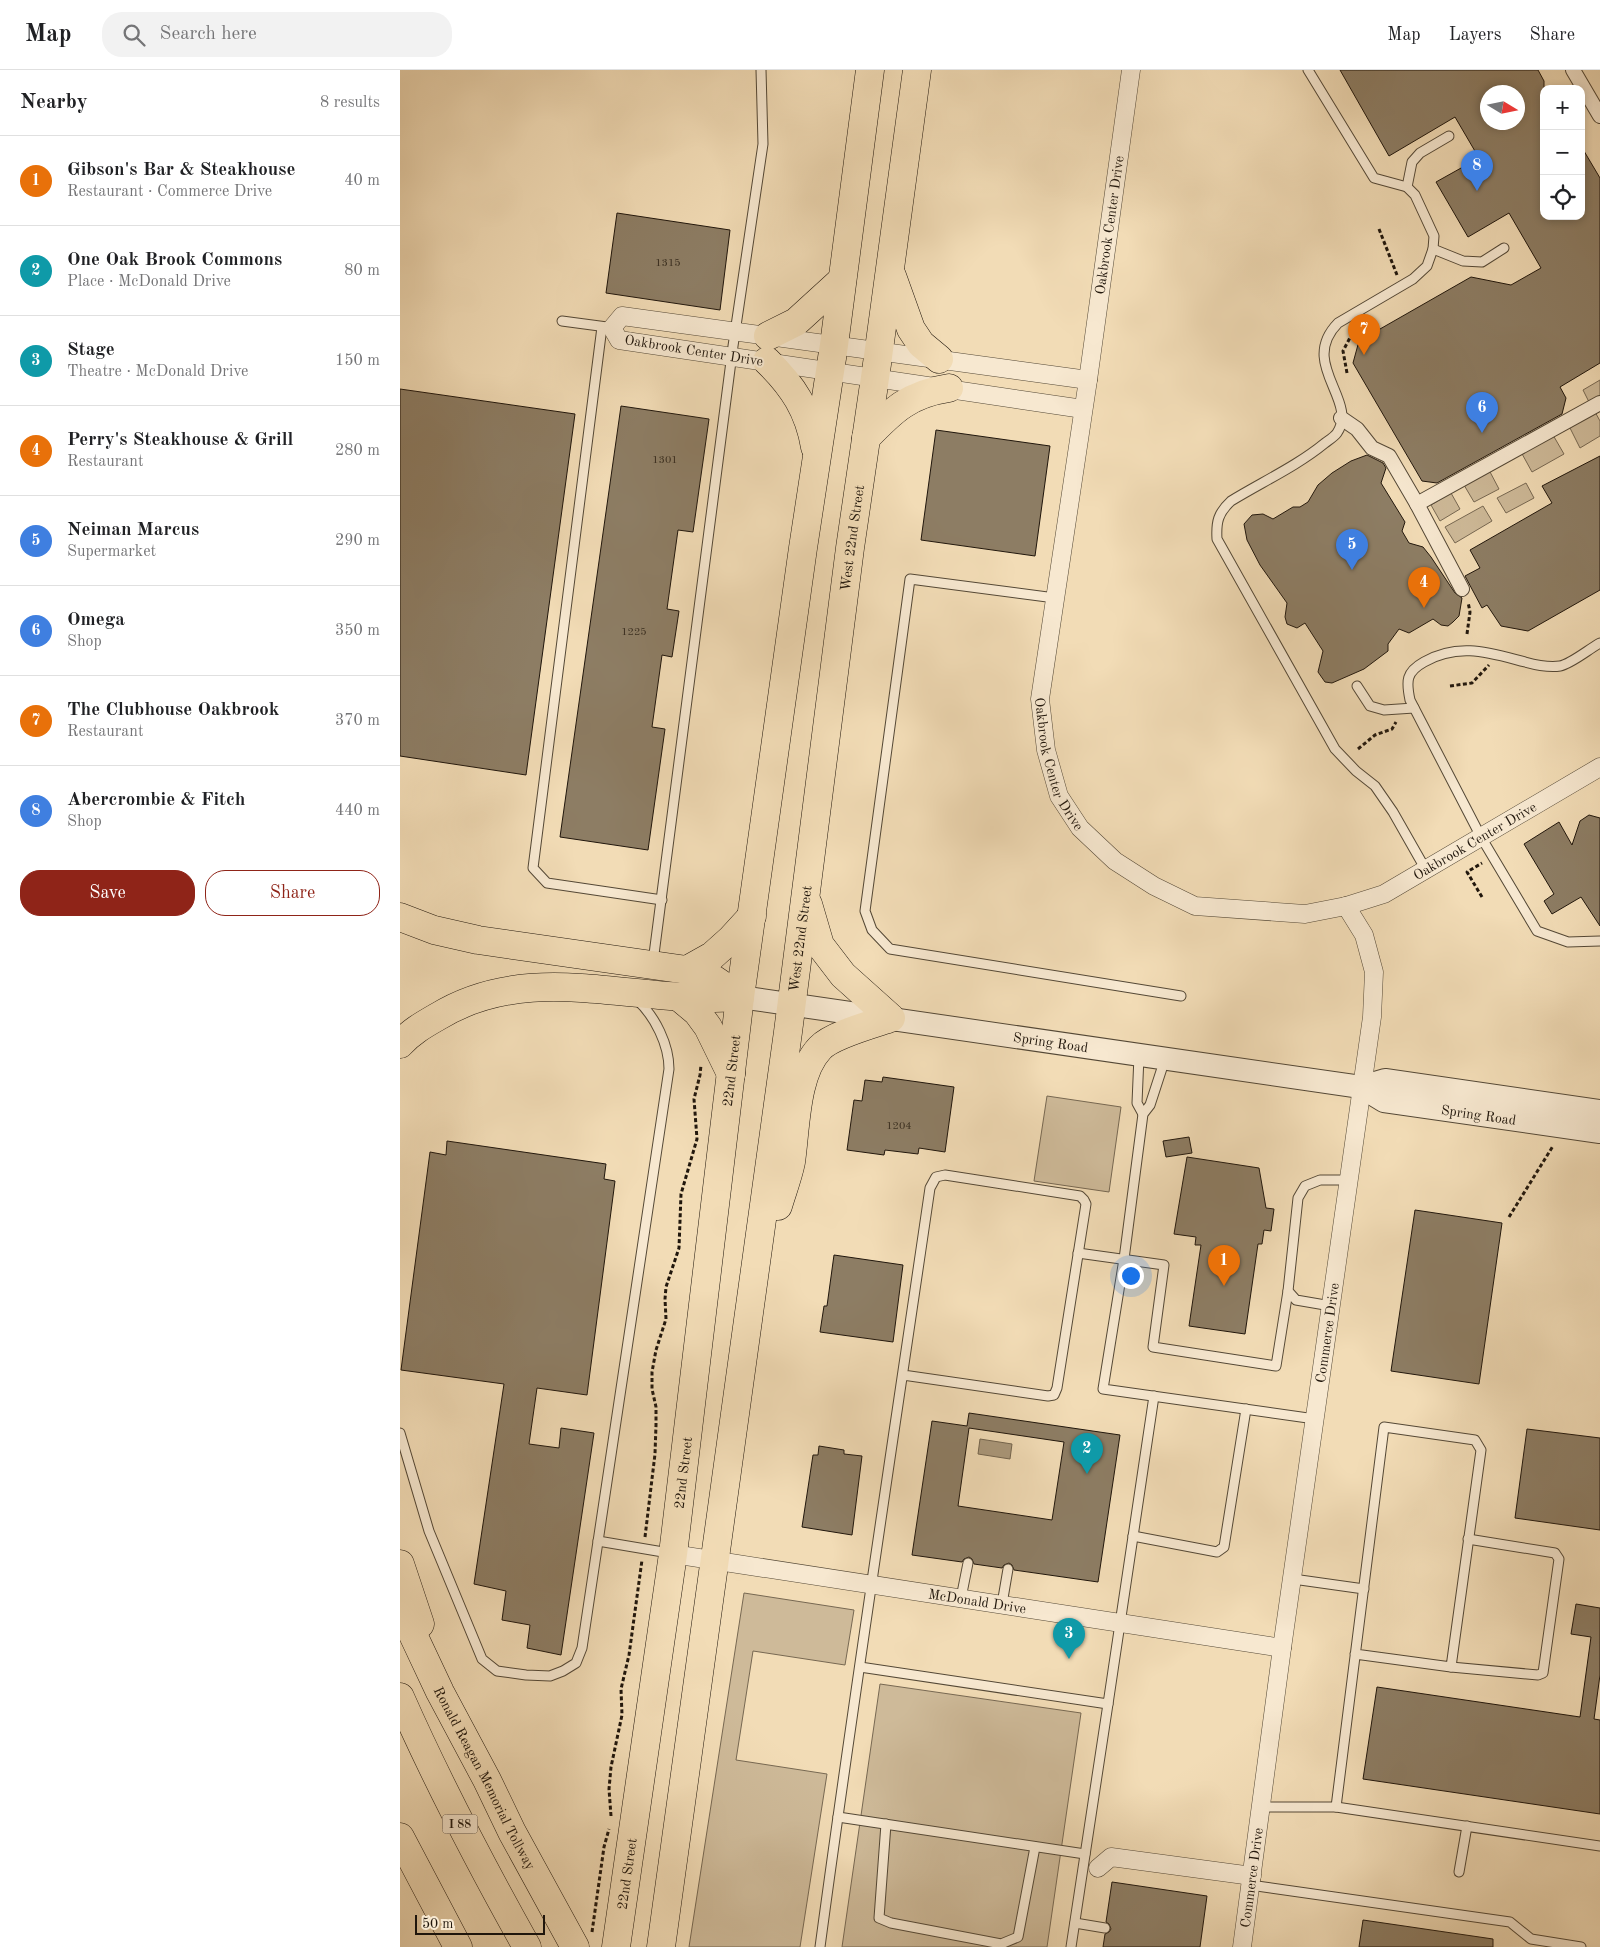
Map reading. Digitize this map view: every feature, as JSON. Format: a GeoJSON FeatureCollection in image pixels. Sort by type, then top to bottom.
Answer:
{"type":"FeatureCollection","features":[{"type":"Feature","properties":{"kind":"main road"},"geometry":{"type":"LineString","coordinates":[[740,997],[832,358],[870,70]]}},
{"type":"Feature","properties":{"kind":"main road","name":"West 22nd Street"},"geometry":{"type":"LineString","coordinates":[[791,1004],[850,548],[917,70]]}},
{"type":"Feature","properties":{"kind":"main road"},"geometry":{"type":"LineString","coordinates":[[890,270],[911,329],[921,344],[939,360]]}},
{"type":"Feature","properties":{"kind":"main road"},"geometry":{"type":"LineString","coordinates":[[817,459],[812,427],[792,388],[767,348],[842,280]]}},
{"type":"Feature","properties":{"kind":"main road"},"geometry":{"type":"LineString","coordinates":[[866,438],[890,413],[908,401],[928,391],[949,388]]}},
{"type":"Feature","properties":{"kind":"main road"},"geometry":{"type":"LineString","coordinates":[[760,1232],[777,1208],[790,1164],[800,1095],[806,1070],[820,1048],[829,1041],[891,1018],[843,975],[820,945],[805,893]]}},
{"type":"Feature","properties":{"kind":"main road"},"geometry":{"type":"LineString","coordinates":[[687,970],[712,956],[752,916]]}},
{"type":"Feature","properties":{"kind":"main road"},"geometry":{"type":"LineString","coordinates":[[400,917],[434,930],[478,940],[687,970],[715,980],[740,997]]}},
{"type":"Feature","properties":{"kind":"main road"},"geometry":{"type":"LineString","coordinates":[[400,1044],[409,1034],[457,1005],[511,989],[560,987],[627,991],[679,997],[740,997]]}},
{"type":"Feature","properties":{"kind":"main road"},"geometry":{"type":"LineString","coordinates":[[679,997],[697,1012],[708,1027],[731,1074]]}},
{"type":"Feature","properties":{"kind":"main road","name":"22nd Street"},"geometry":{"type":"LineString","coordinates":[[616,1947],[672,1554],[740,997]]}},
{"type":"Feature","properties":{"kind":"main road"},"geometry":{"type":"LineString","coordinates":[[661,1947],[791,1004]]}},
{"type":"Feature","properties":{"kind":"main road"},"geometry":{"type":"LineString","coordinates":[[400,1564],[420,1624],[487,1780]]}},
{"type":"Feature","properties":{"kind":"main road","name":"Ronald Reagan Memorial Tollway"},"geometry":{"type":"LineString","coordinates":[[400,1607],[440,1692],[542,1890],[583,1942]]}},
{"type":"Feature","properties":{"kind":"main road","name":"I 88"},"geometry":{"type":"LineString","coordinates":[[400,1697],[426,1756],[468,1840],[527,1947]]}},
{"type":"Feature","properties":{"kind":"main road"},"geometry":{"type":"LineString","coordinates":[[400,1837],[458,1947]]}},
{"type":"Feature","properties":{"kind":"street","name":"Oakbrook Center Drive"},"geometry":{"type":"LineString","coordinates":[[1131,70],[1088,380],[1040,699],[1046,750],[1059,796],[1080,828],[1115,862],[1154,886],[1195,906],[1305,914],[1346,906],[1384,894],[1600,767]]}},
{"type":"Feature","properties":{"kind":"street"},"geometry":{"type":"LineString","coordinates":[[1574,70],[1600,116]]}},
{"type":"Feature","properties":{"kind":"street","name":"Oakbrook Center Drive"},"geometry":{"type":"LineString","coordinates":[[1083,409],[949,388],[877,364],[832,358],[767,348],[735,331],[622,316],[607,327],[619,340],[732,356],[767,348],[877,364],[939,360],[1088,380]]}},
{"type":"Feature","properties":{"kind":"street"},"geometry":{"type":"LineString","coordinates":[[1417,504],[1600,403]]}},
{"type":"Feature","properties":{"kind":"street"},"geometry":{"type":"LineString","coordinates":[[1341,418],[1357,429],[1372,448],[1389,456],[1462,589]]}},
{"type":"Feature","properties":{"kind":"street"},"geometry":{"type":"LineString","coordinates":[[1346,906],[1364,935],[1374,972],[1372,1018],[1362,1087]]}},
{"type":"Feature","properties":{"kind":"street","name":"Spring Road"},"geometry":{"type":"LineString","coordinates":[[740,997],[1362,1087],[1384,1101],[1600,1132]]}},
{"type":"Feature","properties":{"kind":"street","name":"Spring Road"},"geometry":{"type":"LineString","coordinates":[[1362,1087],[1385,1080],[1600,1111]]}},
{"type":"Feature","properties":{"kind":"street","name":"Commerce Drive"},"geometry":{"type":"LineString","coordinates":[[1242,1947],[1282,1648],[1362,1087]]}},
{"type":"Feature","properties":{"kind":"street","name":"McDonald Drive"},"geometry":{"type":"LineString","coordinates":[[672,1554],[1282,1648]]}},
{"type":"Feature","properties":{"kind":"street"},"geometry":{"type":"LineString","coordinates":[[1090,1867],[1111,1858],[1251,1881]]}},
{"type":"Feature","properties":{"kind":"lane"},"geometry":{"type":"LineString","coordinates":[[653,966],[735,331],[762,144],[761,70]]}},
{"type":"Feature","properties":{"kind":"lane"},"geometry":{"type":"LineString","coordinates":[[1308,70],[1374,178],[1407,187],[1415,195],[1429,221],[1434,236],[1433,249],[1427,266],[1413,279],[1338,323],[1329,332],[1324,359],[1329,380],[1340,401],[1341,418],[1337,433],[1315,451],[1231,501],[1220,512],[1216,524],[1217,539],[1336,749],[1356,771],[1375,786],[1393,812],[1426,870]]}},
{"type":"Feature","properties":{"kind":"lane"},"geometry":{"type":"LineString","coordinates":[[1407,187],[1412,162],[1420,153],[1449,136]]}},
{"type":"Feature","properties":{"kind":"lane"},"geometry":{"type":"LineString","coordinates":[[1433,249],[1463,261],[1482,262],[1504,248]]}},
{"type":"Feature","properties":{"kind":"lane"},"geometry":{"type":"LineString","coordinates":[[562,321],[607,327],[533,868],[547,883],[662,900]]}},
{"type":"Feature","properties":{"kind":"lane"},"geometry":{"type":"LineString","coordinates":[[1055,598],[910,579],[865,911],[872,930],[890,948],[1181,996]]}},
{"type":"Feature","properties":{"kind":"lane"},"geometry":{"type":"LineString","coordinates":[[1600,644],[1561,666],[1544,667],[1480,651],[1454,651],[1433,657],[1413,668],[1407,684],[1410,700],[1481,838],[1537,931],[1568,942],[1600,941]]}},
{"type":"Feature","properties":{"kind":"lane"},"geometry":{"type":"LineString","coordinates":[[1357,686],[1370,706],[1384,710],[1414,708]]}},
{"type":"Feature","properties":{"kind":"lane"},"geometry":{"type":"LineString","coordinates":[[400,1433],[429,1531],[482,1659],[497,1671],[526,1675],[550,1676],[576,1663],[582,1648],[669,1069],[666,1044],[645,1007],[627,991]]}},
{"type":"Feature","properties":{"kind":"lane"},"geometry":{"type":"LineString","coordinates":[[1139,1055],[1137,1103],[1143,1114]]}},
{"type":"Feature","properties":{"kind":"lane"},"geometry":{"type":"LineString","coordinates":[[1165,1059],[1150,1105],[1143,1114],[1124,1259],[1103,1389],[1315,1419]]}},
{"type":"Feature","properties":{"kind":"lane"},"geometry":{"type":"LineString","coordinates":[[820,1947],[930,1188],[936,1177],[945,1175],[1080,1196],[1084,1200],[1086,1204],[1057,1388],[1054,1395],[1048,1396],[903,1375]]}},
{"type":"Feature","properties":{"kind":"lane"},"geometry":{"type":"LineString","coordinates":[[1078,1253],[1164,1265],[1153,1347],[1276,1366],[1288,1291],[1298,1198],[1305,1186],[1320,1180],[1348,1180]]}},
{"type":"Feature","properties":{"kind":"lane"},"geometry":{"type":"LineString","coordinates":[[1288,1291],[1296,1300],[1330,1306]]}},
{"type":"Feature","properties":{"kind":"lane"},"geometry":{"type":"LineString","coordinates":[[1071,1947],[1074,1923],[1090,1867],[1085,1854],[1154,1396]]}},
{"type":"Feature","properties":{"kind":"lane"},"geometry":{"type":"LineString","coordinates":[[1133,1536],[1217,1552],[1221,1550],[1224,1546],[1246,1409]]}},
{"type":"Feature","properties":{"kind":"lane"},"geometry":{"type":"LineString","coordinates":[[1336,1807],[1384,1428],[1475,1440],[1481,1450],[1451,1667]]}},
{"type":"Feature","properties":{"kind":"lane"},"geometry":{"type":"LineString","coordinates":[[1355,1654],[1451,1667],[1538,1675],[1543,1673],[1559,1559],[1554,1553],[1468,1539]]}},
{"type":"Feature","properties":{"kind":"lane"},"geometry":{"type":"LineString","coordinates":[[598,1541],[672,1554]]}},
{"type":"Feature","properties":{"kind":"lane"},"geometry":{"type":"LineString","coordinates":[[961,1598],[968,1563]]}},
{"type":"Feature","properties":{"kind":"lane"},"geometry":{"type":"LineString","coordinates":[[1002,1604],[1008,1569]]}},
{"type":"Feature","properties":{"kind":"lane"},"geometry":{"type":"LineString","coordinates":[[1293,1579],[1364,1589]]}},
{"type":"Feature","properties":{"kind":"lane"},"geometry":{"type":"LineString","coordinates":[[860,1667],[1108,1704]]}},
{"type":"Feature","properties":{"kind":"lane"},"geometry":{"type":"LineString","coordinates":[[1260,1807],[1336,1807],[1600,1846]]}},
{"type":"Feature","properties":{"kind":"lane"},"geometry":{"type":"LineString","coordinates":[[838,1817],[1085,1854]]}},
{"type":"Feature","properties":{"kind":"lane"},"geometry":{"type":"LineString","coordinates":[[886,1824],[879,1918],[891,1924],[1001,1944],[1018,1937],[1035,1847]]}},
{"type":"Feature","properties":{"kind":"lane"},"geometry":{"type":"LineString","coordinates":[[1458,1872],[1467,1826]]}},
{"type":"Feature","properties":{"kind":"lane"},"geometry":{"type":"LineString","coordinates":[[1251,1881],[1510,1922],[1530,1943],[1581,1947]]}},
{"type":"Feature","properties":{"kind":"lane"},"geometry":{"type":"LineString","coordinates":[[1074,1923],[1106,1928]]}},
{"type":"Feature","properties":{"kind":"path"},"geometry":{"type":"LineString","coordinates":[[1379,229],[1398,277]]}},
{"type":"Feature","properties":{"kind":"path"},"geometry":{"type":"LineString","coordinates":[[1462,589],[1468,599],[1470,612],[1467,634]]}},
{"type":"Feature","properties":{"kind":"path"},"geometry":{"type":"LineString","coordinates":[[1450,686],[1472,683],[1491,664]]}},
{"type":"Feature","properties":{"kind":"path"},"geometry":{"type":"LineString","coordinates":[[1358,749],[1374,735],[1392,729],[1396,722]]}},
{"type":"Feature","properties":{"kind":"path"},"geometry":{"type":"LineString","coordinates":[[1482,863],[1468,872],[1482,897]]}},
{"type":"Feature","properties":{"kind":"path"},"geometry":{"type":"LineString","coordinates":[[647,1526],[655,1454],[656,1425],[652,1372],[656,1350],[666,1319],[666,1287],[680,1248],[681,1194],[697,1139],[694,1098],[700,1076],[701,1062]]}},
{"type":"Feature","properties":{"kind":"path"},"geometry":{"type":"LineString","coordinates":[[1509,1218],[1553,1146]]}},
{"type":"Feature","properties":{"kind":"path"},"geometry":{"type":"LineString","coordinates":[[583,1942],[611,1823],[609,1789],[611,1767],[622,1715],[621,1689],[629,1655],[640,1575]]}},
{"type":"Feature","properties":{"kind":"shaded area"},"geometry":{"type":"Polygon","coordinates":[[[1600,380],[1600,398],[1590,404],[1583,390],[1600,380]]]}},
{"type":"Feature","properties":{"kind":"shaded area"},"geometry":{"type":"Polygon","coordinates":[[[1594,410],[1600,421],[1600,436],[1580,448],[1569,426],[1594,410]]]}},
{"type":"Feature","properties":{"kind":"shaded area"},"geometry":{"type":"Polygon","coordinates":[[[1553,435],[1564,454],[1532,472],[1521,452],[1553,435]]]}},
{"type":"Feature","properties":{"kind":"shaded area"},"geometry":{"type":"Polygon","coordinates":[[[1489,470],[1499,489],[1474,502],[1464,485],[1489,470]]]}},
{"type":"Feature","properties":{"kind":"shaded area"},"geometry":{"type":"Polygon","coordinates":[[[1526,483],[1534,498],[1506,513],[1497,498],[1526,483]]]}},
{"type":"Feature","properties":{"kind":"shaded area"},"geometry":{"type":"Polygon","coordinates":[[[1451,493],[1460,509],[1440,521],[1431,505],[1451,493]]]}},
{"type":"Feature","properties":{"kind":"shaded area"},"geometry":{"type":"Polygon","coordinates":[[[1483,506],[1492,521],[1455,543],[1445,527],[1483,506]]]}},
{"type":"Feature","properties":{"kind":"shaded area"},"geometry":{"type":"Polygon","coordinates":[[[1047,1096],[1121,1107],[1109,1192],[1034,1181],[1047,1096]]]}},
{"type":"Feature","properties":{"kind":"shaded area"},"geometry":{"type":"Polygon","coordinates":[[[980,1439],[1012,1444],[1010,1459],[978,1454],[980,1439]]]}},
{"type":"Feature","properties":{"kind":"shaded area"},"geometry":{"type":"Polygon","coordinates":[[[744,1593],[854,1610],[845,1665],[753,1651],[736,1760],[827,1774],[800,1947],[689,1947],[744,1593]]]}},
{"type":"Feature","properties":{"kind":"shaded area"},"geometry":{"type":"Polygon","coordinates":[[[880,1684],[1081,1713],[1047,1947],[842,1947],[880,1684]]]}},
{"type":"Feature","properties":{"kind":"building"},"geometry":{"type":"Polygon","coordinates":[[[1340,70],[1538,70],[1544,81],[1544,85],[1540,85],[1540,220],[1585,220],[1585,153],[1600,178],[1600,363],[1560,387],[1566,398],[1562,414],[1437,483],[1422,481],[1353,363],[1359,341],[1471,277],[1511,285],[1541,268],[1509,213],[1468,237],[1436,182],[1479,158],[1455,117],[1389,156],[1340,70]]]}},
{"type":"Feature","properties":{"kind":"building"},"geometry":{"type":"Polygon","coordinates":[[[617,213],[730,230],[720,310],[606,293],[617,213]]]}},
{"type":"Feature","properties":{"kind":"building"},"geometry":{"type":"Polygon","coordinates":[[[400,389],[575,414],[526,775],[400,756],[400,389]]]}},
{"type":"Feature","properties":{"kind":"building"},"geometry":{"type":"Polygon","coordinates":[[[621,406],[709,419],[693,532],[678,530],[667,609],[679,611],[672,657],[662,655],[652,727],[665,729],[648,850],[560,837],[621,406]]]}},
{"type":"Feature","properties":{"kind":"building"},"geometry":{"type":"Polygon","coordinates":[[[936,430],[1050,446],[1035,556],[921,540],[936,430]]]}},
{"type":"Feature","properties":{"kind":"building"},"geometry":{"type":"Polygon","coordinates":[[[1367,455],[1383,463],[1386,468],[1381,483],[1405,522],[1402,531],[1409,543],[1423,547],[1455,593],[1462,598],[1459,616],[1448,626],[1441,625],[1433,619],[1409,633],[1399,629],[1388,644],[1388,651],[1364,669],[1332,683],[1325,682],[1318,672],[1323,651],[1305,623],[1297,628],[1287,624],[1285,617],[1287,603],[1260,565],[1247,540],[1244,524],[1252,515],[1263,514],[1273,519],[1293,507],[1300,507],[1308,502],[1318,485],[1332,473],[1351,461],[1367,455]]]}},
{"type":"Feature","properties":{"kind":"building"},"geometry":{"type":"Polygon","coordinates":[[[1600,456],[1600,590],[1528,631],[1501,626],[1487,605],[1482,608],[1465,576],[1480,568],[1470,550],[1552,503],[1542,486],[1600,456]]]}},
{"type":"Feature","properties":{"kind":"building"},"geometry":{"type":"Polygon","coordinates":[[[1589,815],[1600,818],[1600,926],[1581,897],[1552,914],[1544,901],[1554,894],[1524,844],[1559,822],[1572,845],[1580,821],[1589,815]]]}},
{"type":"Feature","properties":{"kind":"building"},"geometry":{"type":"Polygon","coordinates":[[[883,1077],[954,1087],[945,1152],[919,1148],[918,1154],[885,1150],[884,1155],[847,1150],[854,1100],[862,1101],[865,1080],[882,1082],[883,1077]]]}},
{"type":"Feature","properties":{"kind":"building"},"geometry":{"type":"Polygon","coordinates":[[[1189,1137],[1192,1153],[1166,1157],[1163,1141],[1189,1137]]]}},
{"type":"Feature","properties":{"kind":"building"},"geometry":{"type":"Polygon","coordinates":[[[447,1141],[606,1164],[604,1179],[615,1181],[587,1395],[537,1388],[529,1444],[559,1448],[561,1428],[594,1433],[561,1655],[527,1648],[530,1625],[502,1620],[506,1591],[474,1584],[504,1384],[401,1370],[430,1152],[446,1155],[447,1141]]]}},
{"type":"Feature","properties":{"kind":"building"},"geometry":{"type":"Polygon","coordinates":[[[1187,1157],[1259,1168],[1266,1208],[1274,1209],[1271,1231],[1264,1230],[1262,1244],[1258,1244],[1245,1334],[1189,1326],[1201,1245],[1195,1245],[1196,1237],[1174,1234],[1187,1157]]]}},
{"type":"Feature","properties":{"kind":"building"},"geometry":{"type":"Polygon","coordinates":[[[1415,1210],[1502,1223],[1479,1384],[1391,1371],[1415,1210]]]}},
{"type":"Feature","properties":{"kind":"building"},"geometry":{"type":"Polygon","coordinates":[[[834,1255],[903,1265],[893,1342],[820,1332],[824,1306],[827,1306],[834,1255]]]}},
{"type":"Feature","properties":{"kind":"building"},"geometry":{"type":"Polygon","coordinates":[[[969,1413],[1120,1435],[1098,1582],[1014,1570],[1009,1563],[1002,1568],[974,1564],[969,1557],[962,1562],[912,1555],[932,1421],[967,1426],[969,1413]],[[969,1428],[958,1506],[1052,1520],[1064,1442],[969,1428]]]}},
{"type":"Feature","properties":{"kind":"building"},"geometry":{"type":"Polygon","coordinates":[[[1527,1429],[1600,1438],[1600,1530],[1515,1518],[1527,1429]]]}},
{"type":"Feature","properties":{"kind":"building"},"geometry":{"type":"Polygon","coordinates":[[[819,1446],[844,1450],[844,1454],[862,1456],[852,1535],[802,1527],[813,1455],[818,1455],[819,1446]]]}},
{"type":"Feature","properties":{"kind":"building"},"geometry":{"type":"Polygon","coordinates":[[[1576,1604],[1600,1608],[1600,1675],[1594,1719],[1600,1720],[1600,1814],[1363,1779],[1377,1687],[1580,1717],[1591,1637],[1571,1634],[1576,1604]]]}},
{"type":"Feature","properties":{"kind":"building"},"geometry":{"type":"Polygon","coordinates":[[[1112,1882],[1207,1896],[1200,1947],[1103,1947],[1105,1934],[1111,1929],[1106,1922],[1112,1882]]]}},
{"type":"Feature","properties":{"kind":"building"},"geometry":{"type":"Polygon","coordinates":[[[1363,1920],[1493,1939],[1493,1947],[1359,1947],[1363,1920]]]}},
{"type":"Feature","properties":{"kind":"place","name":"Abercrombie & Fitch"},"geometry":{"type":"Point","coordinates":[1477,191]}},
{"type":"Feature","properties":{"kind":"place","name":"The Clubhouse Oakbrook"},"geometry":{"type":"Point","coordinates":[1364,355]}},
{"type":"Feature","properties":{"kind":"place","name":"Omega"},"geometry":{"type":"Point","coordinates":[1482,433]}},
{"type":"Feature","properties":{"kind":"place","name":"Neiman Marcus"},"geometry":{"type":"Point","coordinates":[1352,570]}},
{"type":"Feature","properties":{"kind":"place","name":"Perry's Steakhouse & Grill"},"geometry":{"type":"Point","coordinates":[1424,608]}},
{"type":"Feature","properties":{"kind":"place","name":"Gibson's Bar & Steakhouse"},"geometry":{"type":"Point","coordinates":[1224,1286]}},
{"type":"Feature","properties":{"kind":"place","name":"One Oak Brook Commons"},"geometry":{"type":"Point","coordinates":[1087,1474]}},
{"type":"Feature","properties":{"kind":"place","name":"Stage"},"geometry":{"type":"Point","coordinates":[1069,1659]}}]}
